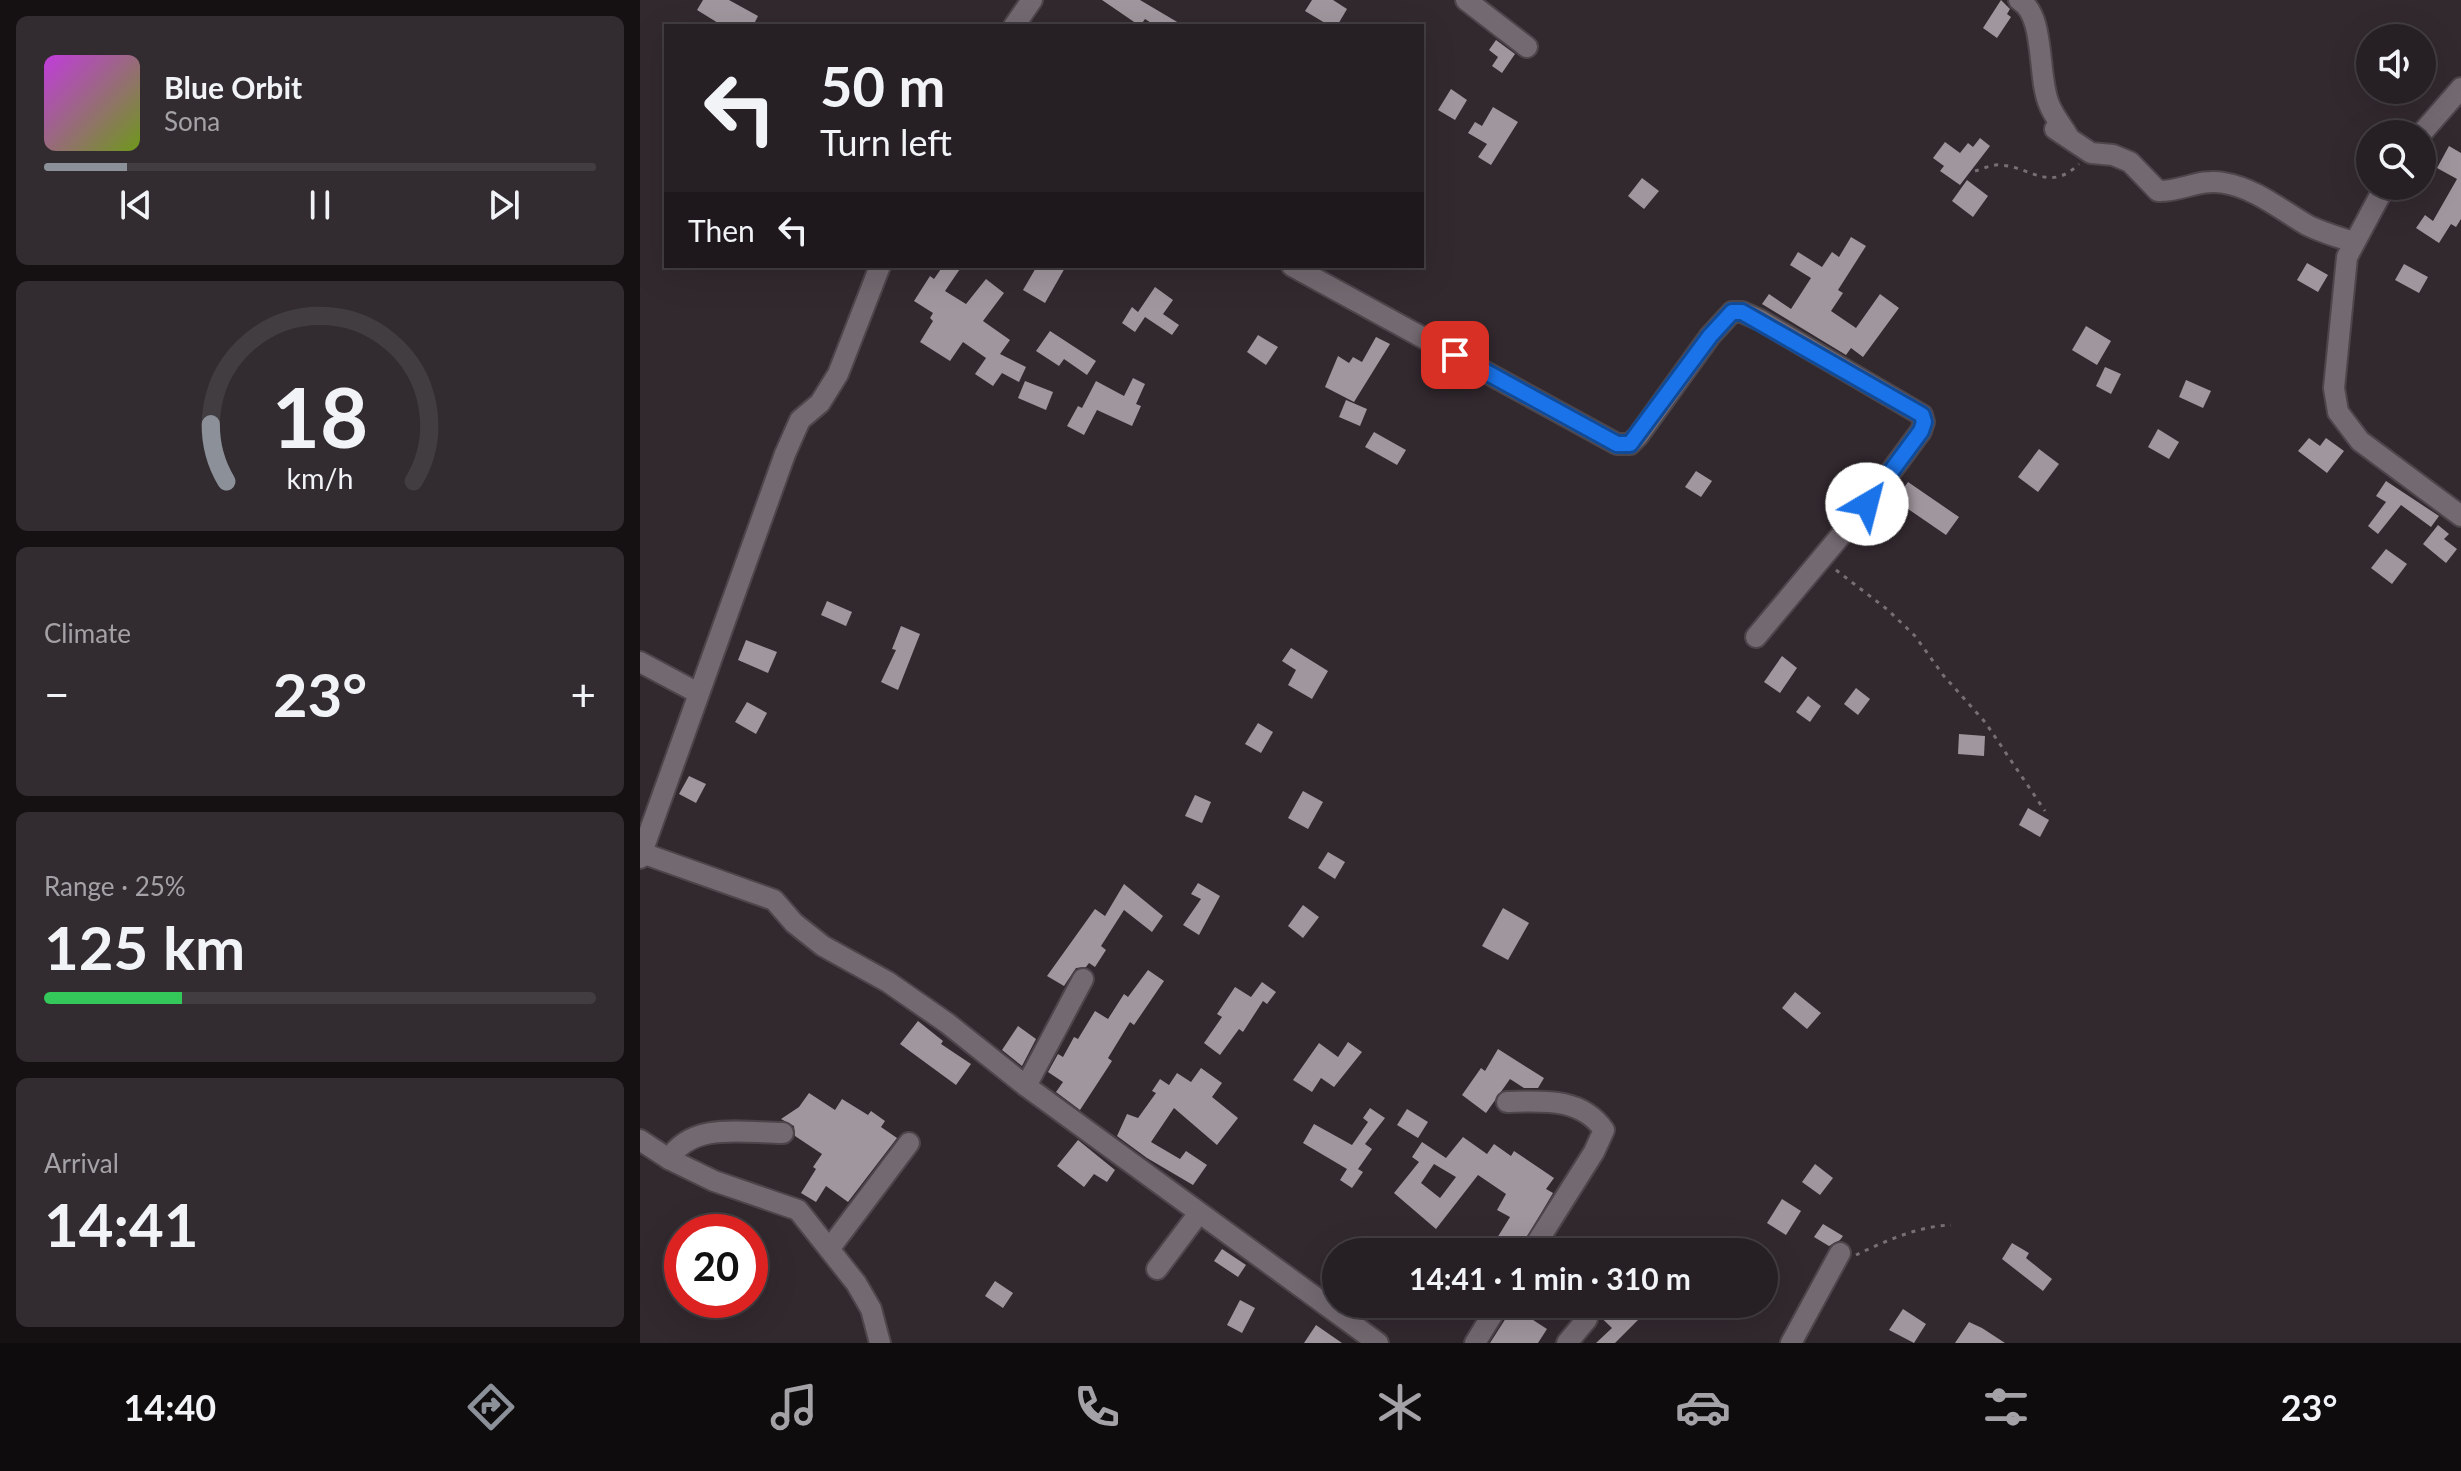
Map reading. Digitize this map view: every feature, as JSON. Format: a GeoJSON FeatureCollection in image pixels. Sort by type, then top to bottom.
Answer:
{"type":"FeatureCollection","features":[{"type":"Feature","properties":{"kind":"street"},"geometry":{"type":"LineString","coordinates":[[1015,24],[1032,0]]}},
{"type":"Feature","properties":{"kind":"street"},"geometry":{"type":"LineString","coordinates":[[1466,0],[1527,47]]}},
{"type":"Feature","properties":{"kind":"street"},"geometry":{"type":"LineString","coordinates":[[2019,0],[2028,5],[2035,18],[2041,75],[2048,104],[2062,133],[2091,153],[2113,155],[2130,162],[2158,191],[2171,191],[2205,181],[2228,183],[2256,194],[2310,226],[2353,242]]}},
{"type":"Feature","properties":{"kind":"street"},"geometry":{"type":"LineString","coordinates":[[2433,120],[2461,88]]}},
{"type":"Feature","properties":{"kind":"street"},"geometry":{"type":"LineString","coordinates":[[2377,200],[2347,257],[2334,388],[2338,412],[2360,441],[2461,516]]}},
{"type":"Feature","properties":{"kind":"street"},"geometry":{"type":"LineString","coordinates":[[879,268],[838,374],[820,403],[800,420],[785,454],[641,855],[774,900],[794,923],[823,946],[888,982],[935,1014],[1026,1086],[1378,1343]]}},
{"type":"Feature","properties":{"kind":"street"},"geometry":{"type":"LineString","coordinates":[[1296,268],[1617,444],[1630,444],[1638,436],[1710,336],[1732,312],[1742,312],[1760,320],[1922,415],[1924,422],[1921,431],[1867,504],[1756,637]]}},
{"type":"Feature","properties":{"kind":"street"},"geometry":{"type":"LineString","coordinates":[[640,662],[698,693]]}},
{"type":"Feature","properties":{"kind":"street"},"geometry":{"type":"LineString","coordinates":[[1026,1086],[1083,979]]}},
{"type":"Feature","properties":{"kind":"street"},"geometry":{"type":"LineString","coordinates":[[1507,1102],[1559,1102],[1590,1115],[1604,1130],[1594,1152],[1540,1238]]}},
{"type":"Feature","properties":{"kind":"street"},"geometry":{"type":"LineString","coordinates":[[669,1159],[676,1148],[694,1135],[783,1133]]}},
{"type":"Feature","properties":{"kind":"street"},"geometry":{"type":"LineString","coordinates":[[640,1140],[669,1159],[714,1181],[798,1210],[830,1248],[871,1309],[880,1343]]}},
{"type":"Feature","properties":{"kind":"street"},"geometry":{"type":"LineString","coordinates":[[830,1248],[909,1143]]}},
{"type":"Feature","properties":{"kind":"street"},"geometry":{"type":"LineString","coordinates":[[1157,1269],[1199,1213]]}},
{"type":"Feature","properties":{"kind":"street"},"geometry":{"type":"LineString","coordinates":[[1791,1343],[1837,1259]]}},
{"type":"Feature","properties":{"kind":"street"},"geometry":{"type":"LineString","coordinates":[[1475,1343],[1490,1318]]}},
{"type":"Feature","properties":{"kind":"street"},"geometry":{"type":"LineString","coordinates":[[1567,1343],[1587,1319]]}},
{"type":"Feature","properties":{"kind":"path"},"geometry":{"type":"LineString","coordinates":[[1975,171],[1998,164],[2044,179],[2054,178],[2074,168],[2091,153]]}},
{"type":"Feature","properties":{"kind":"path"},"geometry":{"type":"LineString","coordinates":[[1820,558],[1888,610],[1915,636],[1943,675],[1985,722],[2045,811]]}},
{"type":"Feature","properties":{"kind":"path"},"geometry":{"type":"LineString","coordinates":[[1837,1259],[1934,1225],[1951,1225]]}},
{"type":"Feature","properties":{"kind":"building"},"geometry":{"type":"Polygon","coordinates":[[[703,0],[729,0],[758,16],[754,24],[720,24],[697,10],[703,0]]]}},
{"type":"Feature","properties":{"kind":"building"},"geometry":{"type":"Polygon","coordinates":[[[1102,0],[1140,0],[1181,24],[1153,24],[1145,19],[1137,24],[1102,0]]]}},
{"type":"Feature","properties":{"kind":"building"},"geometry":{"type":"Polygon","coordinates":[[[1312,0],[1333,0],[1347,9],[1338,24],[1327,24],[1305,11],[1312,0]]]}},
{"type":"Feature","properties":{"kind":"building"},"geometry":{"type":"Polygon","coordinates":[[[2001,0],[2010,9],[2007,14],[2011,17],[1997,38],[1983,28],[2001,0]]]}},
{"type":"Feature","properties":{"kind":"building"},"geometry":{"type":"Polygon","coordinates":[[[1496,40],[1515,54],[1502,73],[1492,66],[1498,57],[1489,50],[1496,40]]]}},
{"type":"Feature","properties":{"kind":"building"},"geometry":{"type":"Polygon","coordinates":[[[1451,89],[1467,100],[1455,120],[1438,110],[1451,89]]]}},
{"type":"Feature","properties":{"kind":"building"},"geometry":{"type":"Polygon","coordinates":[[[1493,107],[1518,122],[1491,165],[1478,157],[1487,144],[1468,133],[1475,122],[1482,126],[1493,107]]]}},
{"type":"Feature","properties":{"kind":"building"},"geometry":{"type":"Polygon","coordinates":[[[1980,138],[1990,146],[1960,185],[1940,171],[1944,166],[1933,158],[1945,142],[1960,153],[1968,143],[1973,147],[1980,138]]]}},
{"type":"Feature","properties":{"kind":"building"},"geometry":{"type":"Polygon","coordinates":[[[2449,146],[2461,153],[2461,219],[2456,227],[2451,224],[2439,243],[2416,228],[2425,215],[2433,221],[2457,179],[2437,168],[2449,146]]]}},
{"type":"Feature","properties":{"kind":"building"},"geometry":{"type":"Polygon","coordinates":[[[1642,178],[1659,191],[1644,209],[1628,196],[1642,178]]]}},
{"type":"Feature","properties":{"kind":"building"},"geometry":{"type":"Polygon","coordinates":[[[1967,180],[1988,196],[1973,217],[1952,201],[1967,180]]]}},
{"type":"Feature","properties":{"kind":"building"},"geometry":{"type":"Polygon","coordinates":[[[1851,237],[1866,246],[1838,290],[1843,293],[1831,311],[1856,328],[1880,294],[1899,308],[1863,357],[1851,348],[1846,355],[1762,304],[1769,294],[1791,309],[1811,278],[1790,265],[1798,252],[1822,267],[1832,252],[1839,257],[1851,237]]]}},
{"type":"Feature","properties":{"kind":"building"},"geometry":{"type":"Polygon","coordinates":[[[2307,263],[2328,275],[2318,292],[2297,280],[2307,263]]]}},
{"type":"Feature","properties":{"kind":"building"},"geometry":{"type":"Polygon","coordinates":[[[2404,264],[2428,277],[2419,293],[2395,280],[2404,264]]]}},
{"type":"Feature","properties":{"kind":"building"},"geometry":{"type":"Polygon","coordinates":[[[942,268],[961,268],[945,291],[966,304],[986,279],[1004,293],[983,321],[1010,340],[1000,354],[1026,367],[1019,382],[1002,373],[993,386],[975,374],[986,358],[963,342],[950,361],[920,342],[933,321],[930,318],[933,313],[914,301],[930,276],[934,279],[942,268]]]}},
{"type":"Feature","properties":{"kind":"building"},"geometry":{"type":"Polygon","coordinates":[[[1036,268],[1065,268],[1045,303],[1023,290],[1036,268]]]}},
{"type":"Feature","properties":{"kind":"building"},"geometry":{"type":"Polygon","coordinates":[[[1155,287],[1173,300],[1163,314],[1179,325],[1172,335],[1145,317],[1135,332],[1122,323],[1132,307],[1138,312],[1155,287]]]}},
{"type":"Feature","properties":{"kind":"building"},"geometry":{"type":"Polygon","coordinates":[[[2086,326],[2111,341],[2097,365],[2072,350],[2086,326]]]}},
{"type":"Feature","properties":{"kind":"building"},"geometry":{"type":"Polygon","coordinates":[[[1050,331],[1096,361],[1087,375],[1064,359],[1059,366],[1036,351],[1050,331]]]}},
{"type":"Feature","properties":{"kind":"building"},"geometry":{"type":"Polygon","coordinates":[[[1258,335],[1278,347],[1266,365],[1247,352],[1258,335]]]}},
{"type":"Feature","properties":{"kind":"building"},"geometry":{"type":"Polygon","coordinates":[[[1376,337],[1390,344],[1354,402],[1325,387],[1338,356],[1349,363],[1353,357],[1362,362],[1376,337]]]}},
{"type":"Feature","properties":{"kind":"building"},"geometry":{"type":"Polygon","coordinates":[[[2105,367],[2121,374],[2111,394],[2096,386],[2105,367]]]}},
{"type":"Feature","properties":{"kind":"building"},"geometry":{"type":"Polygon","coordinates":[[[1133,378],[1145,384],[1136,404],[1141,406],[1132,426],[1097,410],[1084,435],[1067,426],[1078,406],[1082,408],[1096,381],[1124,396],[1133,378]]]}},
{"type":"Feature","properties":{"kind":"building"},"geometry":{"type":"Polygon","coordinates":[[[2186,380],[2211,391],[2203,408],[2179,397],[2186,380]]]}},
{"type":"Feature","properties":{"kind":"building"},"geometry":{"type":"Polygon","coordinates":[[[1025,381],[1053,392],[1046,410],[1018,398],[1025,381]]]}},
{"type":"Feature","properties":{"kind":"building"},"geometry":{"type":"Polygon","coordinates":[[[1346,400],[1367,409],[1360,426],[1339,417],[1346,400]]]}},
{"type":"Feature","properties":{"kind":"building"},"geometry":{"type":"Polygon","coordinates":[[[2158,429],[2179,442],[2169,459],[2148,447],[2158,429]]]}},
{"type":"Feature","properties":{"kind":"building"},"geometry":{"type":"Polygon","coordinates":[[[1374,432],[1406,450],[1397,465],[1365,447],[1374,432]]]}},
{"type":"Feature","properties":{"kind":"building"},"geometry":{"type":"Polygon","coordinates":[[[2309,438],[2320,446],[2326,438],[2344,451],[2327,473],[2298,451],[2309,438]]]}},
{"type":"Feature","properties":{"kind":"building"},"geometry":{"type":"Polygon","coordinates":[[[2039,449],[2059,464],[2038,492],[2018,477],[2039,449]]]}},
{"type":"Feature","properties":{"kind":"building"},"geometry":{"type":"Polygon","coordinates":[[[1696,471],[1712,481],[1701,497],[1685,487],[1696,471]]]}},
{"type":"Feature","properties":{"kind":"building"},"geometry":{"type":"Polygon","coordinates":[[[2386,481],[2439,516],[2431,527],[2401,505],[2378,534],[2368,526],[2386,502],[2376,496],[2386,481]]]}},
{"type":"Feature","properties":{"kind":"building"},"geometry":{"type":"Polygon","coordinates":[[[1908,482],[1959,517],[1946,535],[1895,500],[1908,482]]]}},
{"type":"Feature","properties":{"kind":"building"},"geometry":{"type":"Polygon","coordinates":[[[2438,525],[2449,534],[2444,539],[2457,549],[2446,563],[2423,544],[2438,525]]]}},
{"type":"Feature","properties":{"kind":"building"},"geometry":{"type":"Polygon","coordinates":[[[2386,549],[2407,564],[2392,584],[2371,568],[2386,549]]]}},
{"type":"Feature","properties":{"kind":"building"},"geometry":{"type":"Polygon","coordinates":[[[827,601],[852,612],[846,626],[821,615],[827,601]]]}},
{"type":"Feature","properties":{"kind":"building"},"geometry":{"type":"Polygon","coordinates":[[[901,626],[920,634],[898,690],[881,682],[896,650],[892,649],[901,626]]]}},
{"type":"Feature","properties":{"kind":"building"},"geometry":{"type":"Polygon","coordinates":[[[746,640],[777,652],[768,673],[738,660],[746,640]]]}},
{"type":"Feature","properties":{"kind":"building"},"geometry":{"type":"Polygon","coordinates":[[[1291,648],[1328,671],[1312,699],[1288,685],[1296,670],[1282,661],[1291,648]]]}},
{"type":"Feature","properties":{"kind":"building"},"geometry":{"type":"Polygon","coordinates":[[[1782,656],[1797,668],[1780,693],[1764,682],[1782,656]]]}},
{"type":"Feature","properties":{"kind":"building"},"geometry":{"type":"Polygon","coordinates":[[[1856,688],[1870,699],[1858,715],[1844,704],[1856,688]]]}},
{"type":"Feature","properties":{"kind":"building"},"geometry":{"type":"Polygon","coordinates":[[[1808,696],[1821,706],[1810,722],[1796,712],[1808,696]]]}},
{"type":"Feature","properties":{"kind":"building"},"geometry":{"type":"Polygon","coordinates":[[[747,702],[767,713],[756,734],[735,722],[747,702]]]}},
{"type":"Feature","properties":{"kind":"building"},"geometry":{"type":"Polygon","coordinates":[[[1258,723],[1273,732],[1261,753],[1245,744],[1258,723]]]}},
{"type":"Feature","properties":{"kind":"building"},"geometry":{"type":"Polygon","coordinates":[[[1959,734],[1985,736],[1984,756],[1958,754],[1959,734]]]}},
{"type":"Feature","properties":{"kind":"building"},"geometry":{"type":"Polygon","coordinates":[[[689,776],[706,784],[696,803],[679,794],[689,776]]]}},
{"type":"Feature","properties":{"kind":"building"},"geometry":{"type":"Polygon","coordinates":[[[1303,791],[1323,802],[1308,829],[1288,818],[1303,791]]]}},
{"type":"Feature","properties":{"kind":"building"},"geometry":{"type":"Polygon","coordinates":[[[1195,795],[1211,802],[1202,823],[1185,816],[1195,795]]]}},
{"type":"Feature","properties":{"kind":"building"},"geometry":{"type":"Polygon","coordinates":[[[2028,808],[2049,820],[2040,837],[2019,825],[2028,808]]]}},
{"type":"Feature","properties":{"kind":"building"},"geometry":{"type":"Polygon","coordinates":[[[1328,852],[1345,862],[1335,879],[1318,868],[1328,852]]]}},
{"type":"Feature","properties":{"kind":"building"},"geometry":{"type":"Polygon","coordinates":[[[1198,883],[1220,896],[1199,935],[1183,925],[1201,899],[1191,894],[1198,883]]]}},
{"type":"Feature","properties":{"kind":"building"},"geometry":{"type":"Polygon","coordinates":[[[1124,884],[1163,916],[1152,932],[1124,910],[1101,946],[1106,950],[1095,967],[1089,963],[1086,967],[1076,968],[1064,986],[1047,976],[1095,909],[1105,916],[1124,884]]]}},
{"type":"Feature","properties":{"kind":"building"},"geometry":{"type":"Polygon","coordinates":[[[1303,905],[1319,917],[1303,938],[1288,926],[1303,905]]]}},
{"type":"Feature","properties":{"kind":"building"},"geometry":{"type":"Polygon","coordinates":[[[1503,908],[1529,923],[1508,960],[1482,946],[1503,908]]]}},
{"type":"Feature","properties":{"kind":"building"},"geometry":{"type":"Polygon","coordinates":[[[1148,970],[1164,981],[1134,1025],[1130,1022],[1108,1058],[1112,1061],[1080,1110],[1056,1092],[1063,1082],[1048,1072],[1058,1054],[1063,1057],[1074,1037],[1078,1039],[1095,1011],[1108,1019],[1124,994],[1128,997],[1148,970]]]}},
{"type":"Feature","properties":{"kind":"building"},"geometry":{"type":"Polygon","coordinates":[[[1262,982],[1276,992],[1267,1004],[1263,1001],[1243,1032],[1239,1029],[1220,1055],[1204,1043],[1222,1017],[1217,1014],[1235,987],[1251,997],[1262,982]]]}},
{"type":"Feature","properties":{"kind":"building"},"geometry":{"type":"Polygon","coordinates":[[[1795,992],[1821,1013],[1807,1029],[1782,1008],[1795,992]]]}},
{"type":"Feature","properties":{"kind":"building"},"geometry":{"type":"Polygon","coordinates":[[[918,1021],[943,1041],[941,1044],[971,1064],[956,1085],[900,1044],[918,1021]]]}},
{"type":"Feature","properties":{"kind":"building"},"geometry":{"type":"Polygon","coordinates":[[[1018,1026],[1036,1039],[1022,1066],[1002,1050],[1018,1026]]]}},
{"type":"Feature","properties":{"kind":"building"},"geometry":{"type":"Polygon","coordinates":[[[1348,1042],[1362,1052],[1334,1087],[1321,1078],[1312,1092],[1293,1080],[1319,1043],[1338,1057],[1348,1042]]]}},
{"type":"Feature","properties":{"kind":"building"},"geometry":{"type":"Polygon","coordinates":[[[1498,1049],[1544,1078],[1538,1088],[1524,1088],[1510,1079],[1486,1113],[1462,1095],[1481,1068],[1485,1071],[1498,1049]]]}},
{"type":"Feature","properties":{"kind":"building"},"geometry":{"type":"Polygon","coordinates":[[[1201,1068],[1222,1083],[1212,1097],[1238,1118],[1217,1145],[1174,1108],[1151,1142],[1180,1159],[1186,1151],[1207,1165],[1193,1185],[1117,1136],[1127,1114],[1138,1118],[1156,1093],[1152,1091],[1160,1079],[1169,1085],[1177,1073],[1191,1082],[1201,1068]]]}},
{"type":"Feature","properties":{"kind":"building"},"geometry":{"type":"Polygon","coordinates":[[[809,1093],[835,1110],[842,1099],[868,1115],[871,1111],[885,1121],[881,1127],[897,1138],[848,1202],[826,1186],[816,1202],[801,1193],[822,1154],[795,1136],[794,1126],[781,1119],[799,1107],[809,1093]]]}},
{"type":"Feature","properties":{"kind":"building"},"geometry":{"type":"Polygon","coordinates":[[[1370,1108],[1385,1118],[1365,1144],[1372,1149],[1358,1169],[1363,1172],[1352,1188],[1340,1180],[1347,1169],[1303,1143],[1314,1124],[1352,1145],[1368,1122],[1363,1118],[1370,1108]]]}},
{"type":"Feature","properties":{"kind":"building"},"geometry":{"type":"Polygon","coordinates":[[[1407,1109],[1428,1122],[1418,1138],[1397,1125],[1407,1109]]]}},
{"type":"Feature","properties":{"kind":"building"},"geometry":{"type":"Polygon","coordinates":[[[1463,1137],[1487,1154],[1494,1144],[1511,1156],[1514,1151],[1554,1178],[1546,1189],[1553,1193],[1526,1238],[1497,1238],[1510,1217],[1497,1210],[1506,1194],[1478,1175],[1436,1229],[1394,1193],[1419,1162],[1412,1157],[1422,1142],[1446,1158],[1463,1137]],[[1434,1164],[1421,1183],[1440,1198],[1456,1177],[1434,1164]]]}},
{"type":"Feature","properties":{"kind":"building"},"geometry":{"type":"Polygon","coordinates":[[[1078,1140],[1115,1170],[1107,1182],[1094,1174],[1084,1187],[1057,1166],[1078,1140]]]}},
{"type":"Feature","properties":{"kind":"building"},"geometry":{"type":"Polygon","coordinates":[[[1815,1164],[1833,1178],[1820,1195],[1802,1182],[1815,1164]]]}},
{"type":"Feature","properties":{"kind":"building"},"geometry":{"type":"Polygon","coordinates":[[[1782,1199],[1801,1211],[1786,1235],[1767,1223],[1782,1199]]]}},
{"type":"Feature","properties":{"kind":"building"},"geometry":{"type":"Polygon","coordinates":[[[1823,1224],[1843,1236],[1840,1240],[1829,1246],[1814,1237],[1823,1224]]]}},
{"type":"Feature","properties":{"kind":"building"},"geometry":{"type":"Polygon","coordinates":[[[2012,1243],[2029,1253],[2026,1258],[2052,1279],[2043,1291],[2002,1259],[2012,1243]]]}},
{"type":"Feature","properties":{"kind":"building"},"geometry":{"type":"Polygon","coordinates":[[[1222,1249],[1246,1265],[1238,1277],[1214,1261],[1222,1249]]]}},
{"type":"Feature","properties":{"kind":"building"},"geometry":{"type":"Polygon","coordinates":[[[995,1281],[1013,1293],[1003,1308],[985,1296],[995,1281]]]}},
{"type":"Feature","properties":{"kind":"building"},"geometry":{"type":"Polygon","coordinates":[[[1240,1300],[1255,1308],[1242,1333],[1227,1325],[1240,1300]]]}},
{"type":"Feature","properties":{"kind":"building"},"geometry":{"type":"Polygon","coordinates":[[[1903,1309],[1926,1324],[1914,1343],[1889,1330],[1903,1309]]]}},
{"type":"Feature","properties":{"kind":"building"},"geometry":{"type":"Polygon","coordinates":[[[1506,1318],[1530,1318],[1547,1329],[1538,1343],[1490,1343],[1506,1318]]]}},
{"type":"Feature","properties":{"kind":"building"},"geometry":{"type":"Polygon","coordinates":[[[1602,1318],[1640,1318],[1615,1343],[1596,1343],[1612,1328],[1602,1318]]]}},
{"type":"Feature","properties":{"kind":"building"},"geometry":{"type":"Polygon","coordinates":[[[1969,1322],[1982,1328],[2005,1343],[1955,1343],[1969,1322]]]}},
{"type":"Feature","properties":{"kind":"building"},"geometry":{"type":"Polygon","coordinates":[[[1316,1325],[1342,1343],[1304,1343],[1316,1325]]]}},
{"type":"Feature","properties":{"kind":"route"},"geometry":{"type":"LineString","coordinates":[[1455,355],[1617,444],[1630,444],[1710,336],[1732,312],[1742,312],[1922,415],[1924,422],[1921,431],[1867,504]]}}]}
